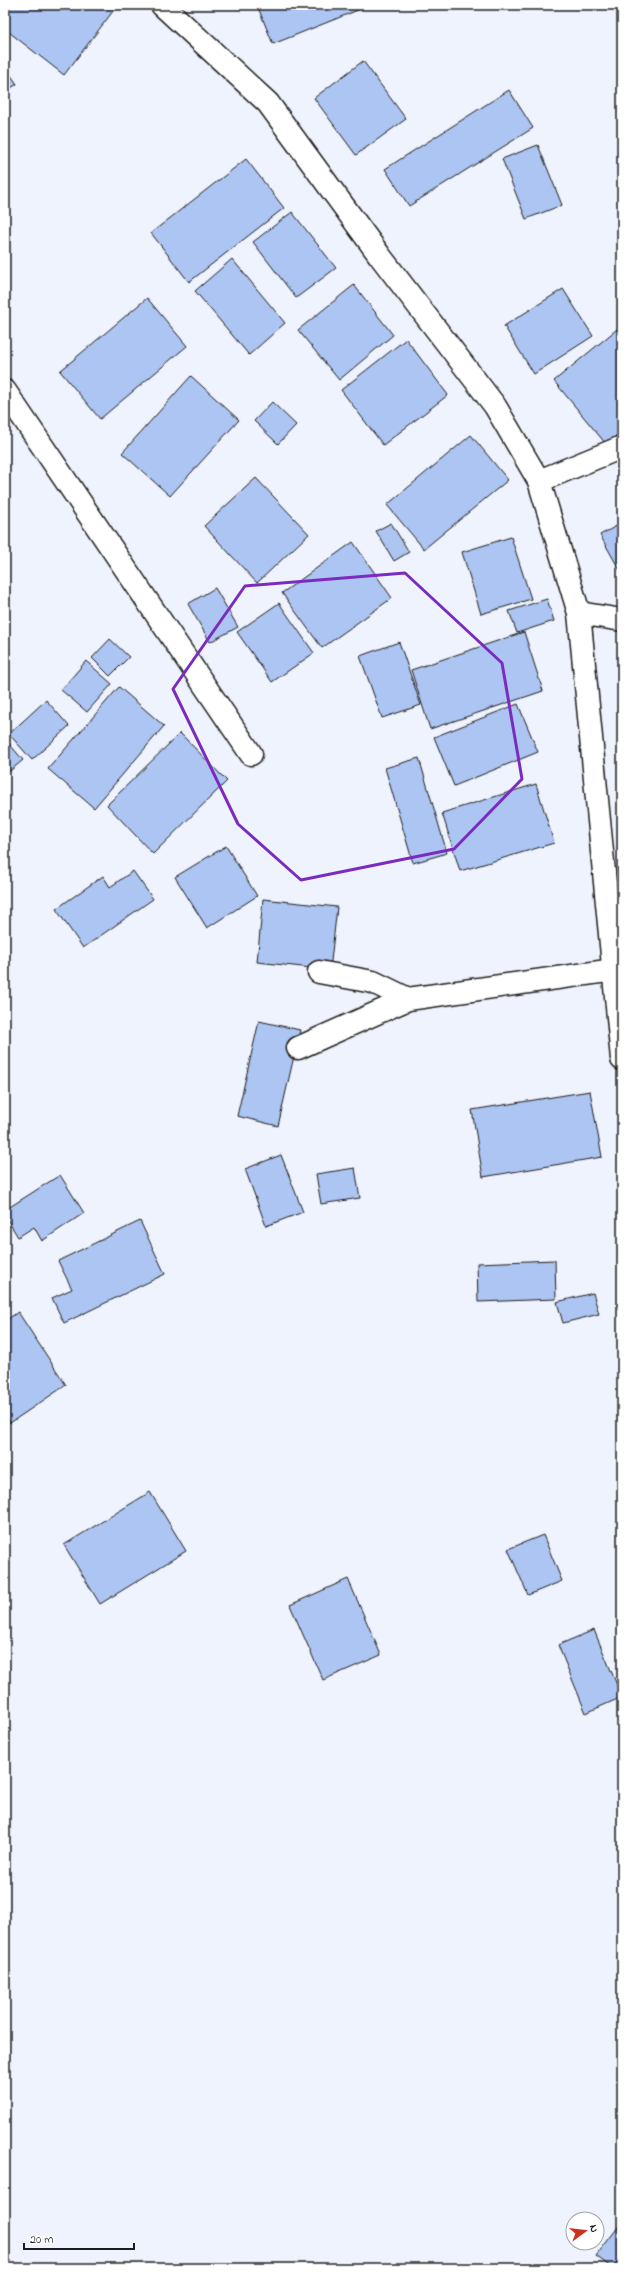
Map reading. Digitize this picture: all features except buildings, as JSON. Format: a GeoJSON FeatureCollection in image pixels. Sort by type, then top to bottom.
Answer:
{"type":"FeatureCollection","features":[{"type":"Feature","properties":{"kind":"street"},"geometry":{"type":"LineString","coordinates":[[162,5],[268,103],[380,256],[495,406],[539,481],[579,613],[622,1059]]}},
{"type":"Feature","properties":{"kind":"street"},"geometry":{"type":"LineString","coordinates":[[5,391],[251,754]]}},
{"type":"Feature","properties":{"kind":"street"},"geometry":{"type":"LineString","coordinates":[[539,481],[622,447]]}},
{"type":"Feature","properties":{"kind":"street"},"geometry":{"type":"LineString","coordinates":[[579,613],[622,620]]}},
{"type":"Feature","properties":{"kind":"street"},"geometry":{"type":"LineString","coordinates":[[298,1048],[408,1000],[614,970]]}},
{"type":"Feature","properties":{"kind":"street"},"geometry":{"type":"LineString","coordinates":[[319,972],[373,982],[408,1000]]}},
{"type":"Feature","properties":{"kind":"highlighted area"},"geometry":{"type":"Polygon","coordinates":[[[405,573],[502,663],[522,779],[454,849],[301,880],[238,824],[173,689],[245,586],[405,573]]]}}]}
